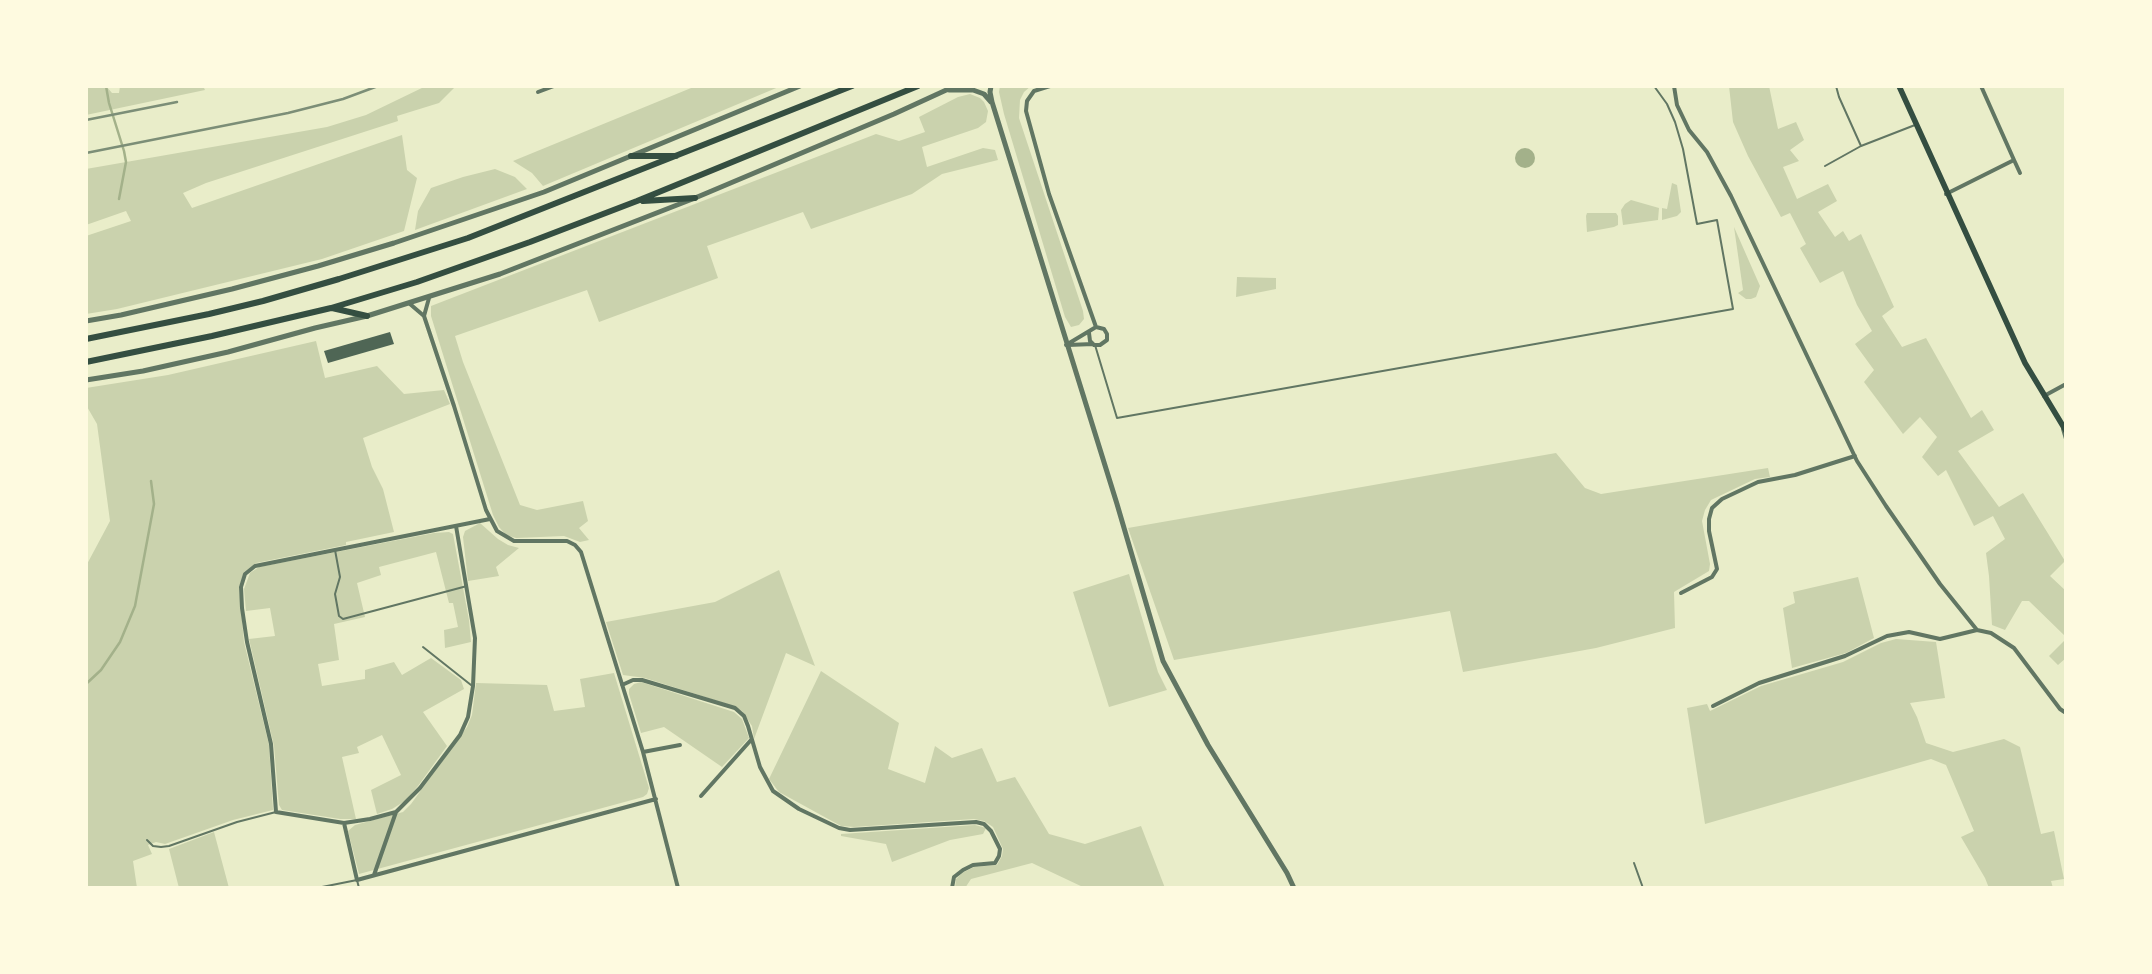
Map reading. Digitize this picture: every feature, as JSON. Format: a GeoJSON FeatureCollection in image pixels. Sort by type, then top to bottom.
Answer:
{"type":"FeatureCollection","features":[{"type":"Feature","properties":{"kind":"highway"},"geometry":{"type":"LineString","coordinates":[[86,339],[218,312],[339,279],[468,238],[680,156],[852,86]]}},
{"type":"Feature","properties":{"kind":"highway"},"geometry":{"type":"LineString","coordinates":[[86,362],[212,336],[331,308],[488,258],[636,201],[918,86]]}},
{"type":"Feature","properties":{"kind":"highway"},"geometry":{"type":"LineString","coordinates":[[631,156],[680,156]]}},
{"type":"Feature","properties":{"kind":"highway"},"geometry":{"type":"LineString","coordinates":[[636,201],[696,198]]}},
{"type":"Feature","properties":{"kind":"highway"},"geometry":{"type":"LineString","coordinates":[[331,308],[367,316]]}},
{"type":"Feature","properties":{"kind":"main road"},"geometry":{"type":"LineString","coordinates":[[1899,86],[1946,194],[2025,363],[2064,429]]}},
{"type":"Feature","properties":{"kind":"street"},"geometry":{"type":"LineString","coordinates":[[538,92],[554,86]]}},
{"type":"Feature","properties":{"kind":"street"},"geometry":{"type":"LineString","coordinates":[[86,321],[232,289],[394,243],[544,192],[800,86]]}},
{"type":"Feature","properties":{"kind":"street"},"geometry":{"type":"LineString","coordinates":[[86,380],[143,371],[228,352],[410,304],[500,274],[696,198],[955,86]]}},
{"type":"Feature","properties":{"kind":"street"},"geometry":{"type":"LineString","coordinates":[[991,86],[992,102],[1117,504],[1163,661],[1208,745],[1288,873],[1294,888]]}},
{"type":"Feature","properties":{"kind":"street"},"geometry":{"type":"LineString","coordinates":[[1050,86],[1034,91],[1027,101],[1026,111],[1049,194],[1096,327]]}},
{"type":"Feature","properties":{"kind":"street"},"geometry":{"type":"LineString","coordinates":[[1674,86],[1677,105],[1689,130],[1707,152],[1731,196],[1855,456],[1886,506],[1940,584],[1977,630]]}},
{"type":"Feature","properties":{"kind":"street"},"geometry":{"type":"LineString","coordinates":[[1981,86],[2020,173]]}},
{"type":"Feature","properties":{"kind":"street"},"geometry":{"type":"LineString","coordinates":[[946,90],[973,90],[984,94],[992,102]]}},
{"type":"Feature","properties":{"kind":"street"},"geometry":{"type":"LineString","coordinates":[[1946,194],[2014,160]]}},
{"type":"Feature","properties":{"kind":"street"},"geometry":{"type":"LineString","coordinates":[[424,316],[429,298]]}},
{"type":"Feature","properties":{"kind":"street"},"geometry":{"type":"LineString","coordinates":[[410,304],[424,316],[490,518],[497,531],[514,541],[567,541],[575,545],[584,560],[643,752],[678,888]]}},
{"type":"Feature","properties":{"kind":"street"},"geometry":{"type":"LineString","coordinates":[[1066,345],[1089,333],[1096,327]]}},
{"type":"Feature","properties":{"kind":"street"},"geometry":{"type":"LineString","coordinates":[[1066,345],[1103,344],[1108,337],[1104,329],[1096,327]]}},
{"type":"Feature","properties":{"kind":"street"},"geometry":{"type":"LineString","coordinates":[[1089,333],[1089,338],[1094,344]]}},
{"type":"Feature","properties":{"kind":"street"},"geometry":{"type":"LineString","coordinates":[[2044,396],[2066,384]]}},
{"type":"Feature","properties":{"kind":"street"},"geometry":{"type":"LineString","coordinates":[[2064,429],[2066,439]]}},
{"type":"Feature","properties":{"kind":"street"},"geometry":{"type":"LineString","coordinates":[[1681,593],[1712,577],[1716,569],[1709,531],[1709,519],[1712,508],[1722,499],[1758,482],[1796,475],[1855,456]]}},
{"type":"Feature","properties":{"kind":"street"},"geometry":{"type":"LineString","coordinates":[[396,812],[344,823],[276,812],[271,744],[247,642],[242,608],[241,587],[245,574],[254,566],[490,518]]}},
{"type":"Feature","properties":{"kind":"street"},"geometry":{"type":"LineString","coordinates":[[374,875],[396,812],[420,788],[460,735],[468,717],[473,686],[474,638],[456,526]]}},
{"type":"Feature","properties":{"kind":"street"},"geometry":{"type":"LineString","coordinates":[[1713,706],[1758,683],[1845,656],[1886,636],[1909,632],[1940,639],[1977,630],[1991,633],[2014,648],[2060,709],[2066,713]]}},
{"type":"Feature","properties":{"kind":"street"},"geometry":{"type":"LineString","coordinates":[[622,685],[633,680],[642,680],[735,708],[746,721],[763,775],[773,791],[799,809],[839,828],[850,830],[976,822],[984,824],[991,830],[1000,849],[1000,856],[995,863],[973,865],[963,870],[954,877],[952,888]]}},
{"type":"Feature","properties":{"kind":"street"},"geometry":{"type":"LineString","coordinates":[[701,796],[751,740]]}},
{"type":"Feature","properties":{"kind":"street"},"geometry":{"type":"LineString","coordinates":[[643,752],[680,745]]}},
{"type":"Feature","properties":{"kind":"street"},"geometry":{"type":"LineString","coordinates":[[344,823],[357,880],[656,799]]}},
{"type":"Feature","properties":{"kind":"lane"},"geometry":{"type":"LineString","coordinates":[[1094,344],[1117,418],[1733,309],[1717,220],[1697,224],[1683,149],[1675,122],[1667,104],[1654,86]]}},
{"type":"Feature","properties":{"kind":"lane"},"geometry":{"type":"LineString","coordinates":[[1836,86],[1838,97],[1861,146]]}},
{"type":"Feature","properties":{"kind":"lane"},"geometry":{"type":"LineString","coordinates":[[1825,166],[1861,146],[1916,125]]}},
{"type":"Feature","properties":{"kind":"lane"},"geometry":{"type":"LineString","coordinates":[[335,550],[340,576],[335,594],[339,616],[343,619],[467,586]]}},
{"type":"Feature","properties":{"kind":"lane"},"geometry":{"type":"LineString","coordinates":[[422,647],[473,686]]}},
{"type":"Feature","properties":{"kind":"lane"},"geometry":{"type":"LineString","coordinates":[[147,840],[153,846],[161,848],[237,822],[276,812]]}},
{"type":"Feature","properties":{"kind":"lane"},"geometry":{"type":"LineString","coordinates":[[1634,863],[1643,888]]}},
{"type":"Feature","properties":{"kind":"lane"},"geometry":{"type":"LineString","coordinates":[[317,888],[357,880],[359,888]]}},
{"type":"Feature","properties":{"kind":"shaded area"},"geometry":{"type":"Polygon","coordinates":[[[86,86],[106,86],[112,93],[119,93],[120,86],[203,86],[205,90],[86,115],[86,86]]]}},
{"type":"Feature","properties":{"kind":"shaded area"},"geometry":{"type":"Polygon","coordinates":[[[426,86],[456,86],[439,103],[397,116],[398,121],[206,183],[183,193],[192,208],[402,135],[407,170],[417,178],[404,231],[322,259],[117,309],[86,314],[86,236],[131,221],[126,211],[86,225],[86,169],[327,127],[366,115],[426,86]]]}},
{"type":"Feature","properties":{"kind":"shaded area"},"geometry":{"type":"Polygon","coordinates":[[[696,86],[781,86],[543,186],[532,173],[513,161],[696,86]]]}},
{"type":"Feature","properties":{"kind":"shaded area"},"geometry":{"type":"Polygon","coordinates":[[[1000,86],[1031,86],[1024,92],[1020,100],[1019,118],[1083,311],[1084,319],[1079,325],[1071,327],[1065,317],[1004,114],[999,92],[1000,86]]]}},
{"type":"Feature","properties":{"kind":"shaded area"},"geometry":{"type":"Polygon","coordinates":[[[1729,86],[1769,86],[1778,129],[1796,122],[1804,140],[1790,150],[1799,161],[1783,167],[1797,199],[1828,184],[1837,201],[1818,212],[1835,237],[1843,231],[1849,241],[1861,234],[1894,307],[1882,316],[1902,347],[1926,338],[1971,418],[1982,410],[1994,430],[1958,451],[1999,507],[2023,493],[2065,561],[2050,576],[2066,591],[2066,637],[2029,601],[2022,601],[2005,630],[1992,625],[1986,553],[2005,539],[1993,516],[1974,526],[1946,470],[1938,476],[1922,457],[1937,437],[1920,417],[1903,434],[1864,382],[1874,370],[1855,344],[1872,331],[1857,305],[1843,271],[1820,283],[1800,248],[1806,244],[1790,213],[1781,217],[1748,156],[1733,122],[1729,86]]]}},
{"type":"Feature","properties":{"kind":"shaded area"},"geometry":{"type":"Polygon","coordinates":[[[970,94],[984,102],[988,111],[986,122],[978,128],[922,147],[927,167],[983,148],[995,150],[998,160],[942,174],[912,194],[811,229],[803,212],[707,246],[718,278],[599,322],[587,290],[455,336],[463,362],[520,505],[537,510],[583,501],[588,521],[579,528],[589,540],[580,542],[564,536],[516,538],[506,535],[499,527],[493,515],[431,316],[431,306],[876,134],[899,141],[925,132],[919,117],[958,97],[970,94]]]}},
{"type":"Feature","properties":{"kind":"shaded area"},"geometry":{"type":"Polygon","coordinates":[[[1525,148],[1532,151],[1535,158],[1532,165],[1525,168],[1518,165],[1515,158],[1518,151],[1525,148]]]}},
{"type":"Feature","properties":{"kind":"shaded area"},"geometry":{"type":"Polygon","coordinates":[[[495,169],[515,177],[527,189],[415,230],[418,211],[431,188],[495,169]]]}},
{"type":"Feature","properties":{"kind":"shaded area"},"geometry":{"type":"Polygon","coordinates":[[[1672,183],[1677,185],[1681,212],[1677,216],[1662,220],[1662,208],[1667,209],[1672,183]]]}},
{"type":"Feature","properties":{"kind":"shaded area"},"geometry":{"type":"Polygon","coordinates":[[[1631,200],[1659,208],[1658,220],[1623,225],[1621,210],[1631,200]]]}},
{"type":"Feature","properties":{"kind":"shaded area"},"geometry":{"type":"Polygon","coordinates":[[[1587,213],[1616,213],[1618,225],[1587,232],[1587,213]]]}},
{"type":"Feature","properties":{"kind":"shaded area"},"geometry":{"type":"Polygon","coordinates":[[[1734,227],[1760,286],[1756,297],[1751,299],[1746,299],[1738,293],[1743,290],[1734,227]]]}},
{"type":"Feature","properties":{"kind":"shaded area"},"geometry":{"type":"Polygon","coordinates":[[[1237,277],[1276,278],[1276,289],[1236,297],[1237,277]]]}},
{"type":"Feature","properties":{"kind":"shaded area"},"geometry":{"type":"Polygon","coordinates":[[[316,341],[325,378],[377,366],[404,394],[444,390],[450,404],[363,438],[372,467],[383,489],[394,532],[346,542],[346,545],[256,563],[244,572],[239,587],[244,642],[269,745],[273,810],[233,820],[165,844],[156,842],[148,845],[152,854],[133,861],[137,888],[86,888],[86,566],[110,521],[97,424],[86,405],[86,388],[168,375],[316,341]]]}},
{"type":"Feature","properties":{"kind":"shaded area"},"geometry":{"type":"Polygon","coordinates":[[[1556,453],[1585,488],[1601,494],[1768,468],[1770,477],[1755,479],[1711,500],[1705,510],[1702,521],[1710,564],[1709,571],[1674,592],[1675,628],[1596,648],[1463,672],[1450,611],[1174,660],[1128,528],[1556,453]]]}},
{"type":"Feature","properties":{"kind":"shaded area"},"geometry":{"type":"Polygon","coordinates":[[[480,523],[498,539],[508,545],[519,548],[496,567],[499,576],[468,581],[463,537],[465,531],[480,523]]]}},
{"type":"Feature","properties":{"kind":"shaded area"},"geometry":{"type":"Polygon","coordinates":[[[449,532],[453,534],[469,620],[471,642],[445,648],[444,630],[458,627],[453,603],[449,603],[436,552],[379,567],[381,575],[357,583],[365,617],[334,624],[339,660],[318,664],[322,686],[365,679],[365,670],[394,662],[402,675],[431,658],[461,680],[464,689],[423,712],[447,746],[405,801],[392,809],[377,814],[371,790],[401,775],[382,735],[357,747],[359,753],[342,757],[356,819],[340,819],[282,810],[279,805],[274,746],[249,639],[275,636],[270,608],[246,611],[244,589],[250,573],[259,567],[434,533],[449,532]]]}},
{"type":"Feature","properties":{"kind":"shaded area"},"geometry":{"type":"Polygon","coordinates":[[[779,570],[815,666],[786,653],[754,739],[752,726],[742,711],[727,704],[645,678],[623,675],[606,622],[715,602],[779,570]]]}},
{"type":"Feature","properties":{"kind":"shaded area"},"geometry":{"type":"Polygon","coordinates":[[[1129,574],[1158,672],[1167,690],[1109,707],[1073,592],[1129,574]]]}},
{"type":"Feature","properties":{"kind":"shaded area"},"geometry":{"type":"Polygon","coordinates":[[[1858,577],[1874,638],[1846,653],[1792,668],[1783,608],[1795,603],[1793,592],[1858,577]]]}},
{"type":"Feature","properties":{"kind":"shaded area"},"geometry":{"type":"Polygon","coordinates":[[[1896,639],[1936,642],[1945,698],[1910,703],[1926,743],[1953,752],[2004,739],[2020,747],[2041,834],[2054,831],[2064,879],[2051,881],[2053,888],[1989,888],[1961,837],[1974,831],[1946,765],[1931,759],[1705,824],[1687,708],[1707,704],[1710,711],[1761,686],[1843,662],[1881,643],[1896,639]]]}},
{"type":"Feature","properties":{"kind":"shaded area"},"geometry":{"type":"Polygon","coordinates":[[[2066,639],[2066,658],[2058,665],[2049,656],[2066,639]]]}},
{"type":"Feature","properties":{"kind":"shaded area"},"geometry":{"type":"Polygon","coordinates":[[[821,671],[899,723],[888,769],[925,783],[935,746],[952,758],[982,748],[997,782],[1015,777],[1049,834],[1085,844],[1141,826],[1165,888],[1085,888],[1032,863],[971,879],[965,888],[955,888],[956,879],[962,873],[974,867],[997,865],[1002,856],[1003,849],[993,827],[984,821],[974,819],[854,827],[841,826],[779,792],[769,779],[821,671]]]}},
{"type":"Feature","properties":{"kind":"shaded area"},"geometry":{"type":"Polygon","coordinates":[[[614,673],[649,788],[647,794],[643,797],[359,874],[348,831],[355,825],[403,812],[411,804],[467,727],[472,715],[476,683],[547,685],[554,711],[585,707],[580,679],[614,673]]]}},
{"type":"Feature","properties":{"kind":"shaded area"},"geometry":{"type":"Polygon","coordinates":[[[641,682],[734,712],[742,719],[749,738],[722,767],[664,727],[641,733],[629,689],[634,684],[641,682]]]}},
{"type":"Feature","properties":{"kind":"shaded area"},"geometry":{"type":"Polygon","coordinates":[[[975,825],[986,828],[983,834],[950,840],[892,862],[886,844],[841,836],[841,834],[975,825]]]}},
{"type":"Feature","properties":{"kind":"shaded area"},"geometry":{"type":"Polygon","coordinates":[[[214,832],[229,888],[179,888],[169,849],[214,832]]]}},
{"type":"Feature","properties":{"kind":"building"},"geometry":{"type":"Polygon","coordinates":[[[390,332],[394,344],[328,363],[324,351],[390,332]]]}},
{"type":"Feature","properties":{"kind":"waterway"},"geometry":{"type":"LineString","coordinates":[[106,86],[126,162],[119,199]]}},
{"type":"Feature","properties":{"kind":"waterway"},"geometry":{"type":"LineString","coordinates":[[86,684],[101,670],[120,642],[135,606],[154,504],[151,481]]}},
{"type":"Feature","properties":{"kind":"railway"},"geometry":{"type":"LineString","coordinates":[[86,153],[288,113],[343,99],[378,86]]}},
{"type":"Feature","properties":{"kind":"railway"},"geometry":{"type":"LineString","coordinates":[[86,120],[177,102]]}}]}
